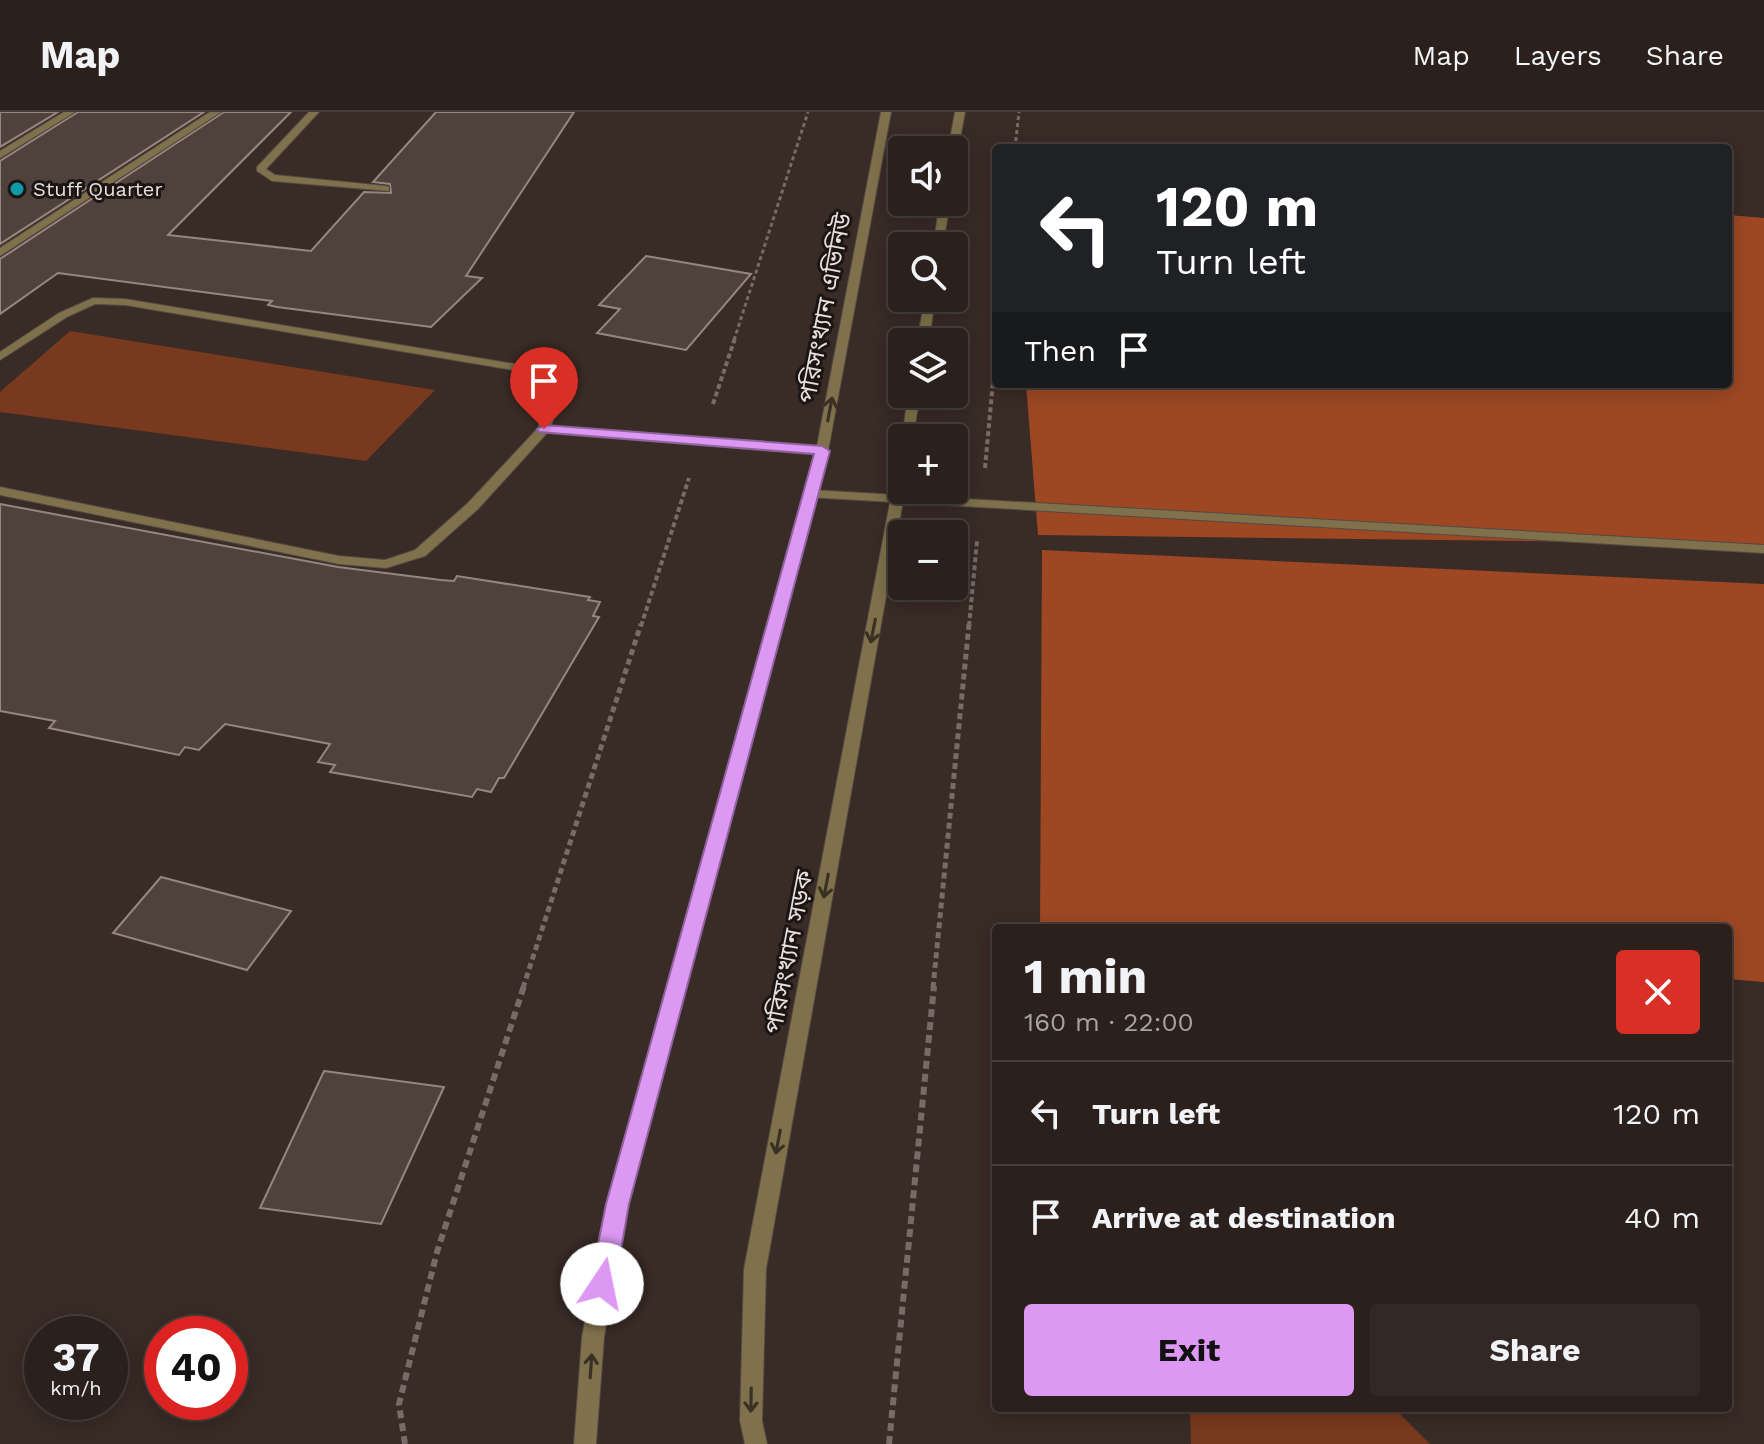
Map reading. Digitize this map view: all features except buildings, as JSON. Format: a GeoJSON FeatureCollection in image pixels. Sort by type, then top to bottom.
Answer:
{"type":"FeatureCollection","features":[{"type":"Feature","properties":{"kind":"street"},"geometry":{"type":"LineString","coordinates":[[0,155],[70,112]]}},
{"type":"Feature","properties":{"kind":"street"},"geometry":{"type":"LineString","coordinates":[[0,253],[216,112]]}},
{"type":"Feature","properties":{"kind":"street"},"geometry":{"type":"LineString","coordinates":[[314,112],[260,169],[264,174],[272,178],[386,189]]}},
{"type":"Feature","properties":{"kind":"street","name":"পরিসংখ্যান এভিনিউ"},"geometry":{"type":"LineString","coordinates":[[585,1444],[593,1337],[617,1204],[812,494],[886,112]]}},
{"type":"Feature","properties":{"kind":"street"},"geometry":{"type":"LineString","coordinates":[[956,136],[960,112]]}},
{"type":"Feature","properties":{"kind":"street"},"geometry":{"type":"LineString","coordinates":[[0,357],[63,315],[93,301],[125,302],[541,371],[556,392],[544,429],[473,506],[420,553],[386,564],[339,560],[0,491]]}},
{"type":"Feature","properties":{"kind":"street"},"geometry":{"type":"LineString","coordinates":[[544,429],[822,451]]}},
{"type":"Feature","properties":{"kind":"street"},"geometry":{"type":"LineString","coordinates":[[812,494],[888,499]]}},
{"type":"Feature","properties":{"kind":"street","name":"পরিসংখ্যান সড়ক"},"geometry":{"type":"LineString","coordinates":[[756,1444],[751,1421],[755,1269],[896,504]]}},
{"type":"Feature","properties":{"kind":"street"},"geometry":{"type":"LineString","coordinates":[[964,504],[1764,549]]}},
{"type":"Feature","properties":{"kind":"path"},"geometry":{"type":"LineString","coordinates":[[405,1444],[399,1404],[437,1252],[808,112]]}},
{"type":"Feature","properties":{"kind":"path"},"geometry":{"type":"LineString","coordinates":[[1015,144],[1019,112]]}},
{"type":"Feature","properties":{"kind":"path"},"geometry":{"type":"LineString","coordinates":[[889,1444],[992,388]]}},
{"type":"Feature","properties":{"kind":"shaded area"},"geometry":{"type":"Polygon","coordinates":[[[1732,215],[1764,218],[1764,544],[1038,535],[1026,388],[1732,388],[1732,215]]]}},
{"type":"Feature","properties":{"kind":"shaded area"},"geometry":{"type":"Polygon","coordinates":[[[70,331],[435,390],[366,461],[0,412],[0,392],[70,331]]]}},
{"type":"Feature","properties":{"kind":"shaded area"},"geometry":{"type":"Polygon","coordinates":[[[1042,550],[1764,584],[1764,982],[1732,979],[1732,924],[1040,924],[1042,550]]]}},
{"type":"Feature","properties":{"kind":"shaded area"},"geometry":{"type":"Polygon","coordinates":[[[1190,1412],[1398,1412],[1430,1444],[1191,1444],[1190,1412]]]}},
{"type":"Feature","properties":{"kind":"place","name":"Stuff Quarter"},"geometry":{"type":"Point","coordinates":[17,189]}},
{"type":"Feature","properties":{"kind":"route"},"geometry":{"type":"LineString","coordinates":[[544,429],[822,451],[617,1204],[602,1284]]}}]}
